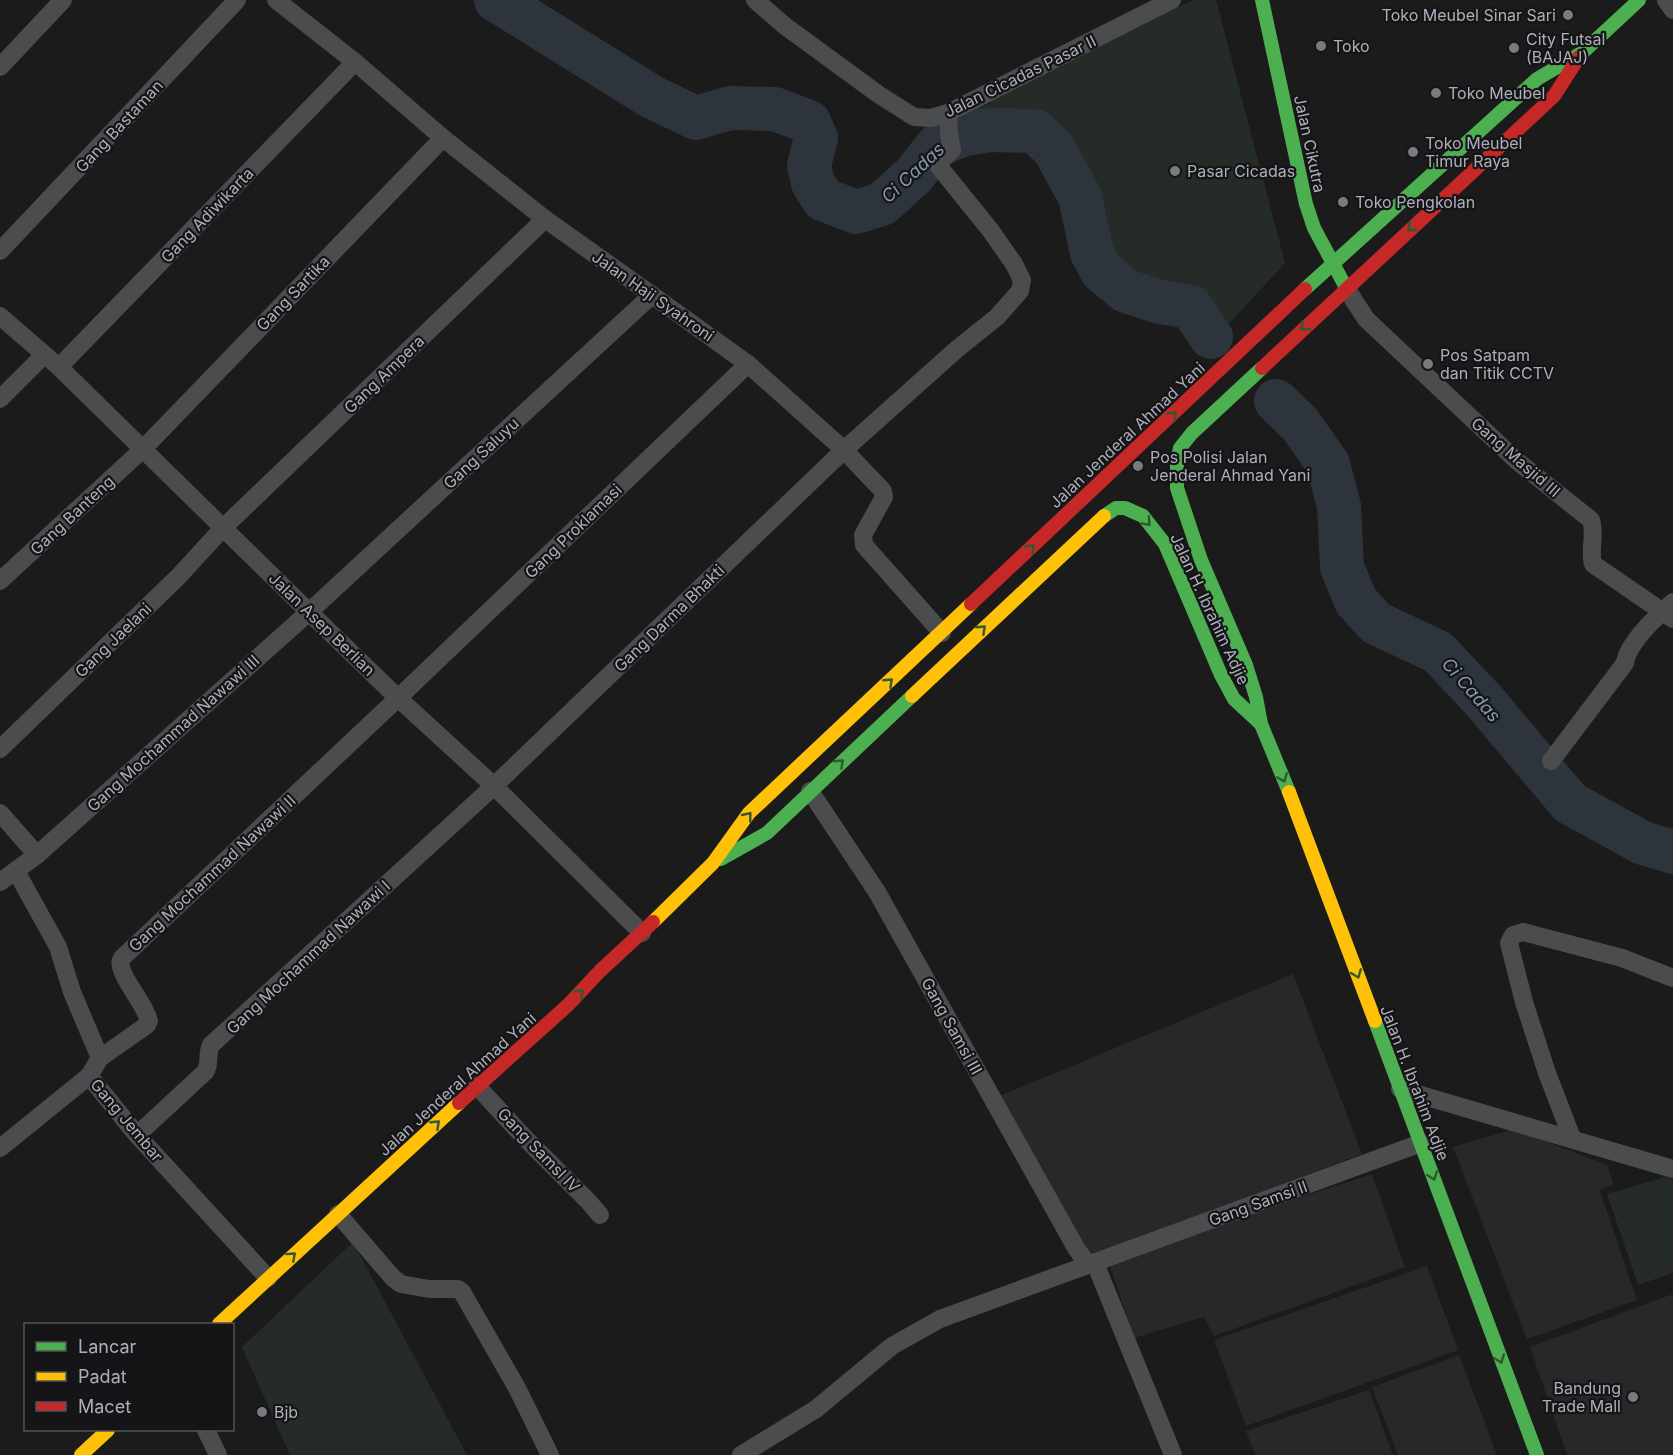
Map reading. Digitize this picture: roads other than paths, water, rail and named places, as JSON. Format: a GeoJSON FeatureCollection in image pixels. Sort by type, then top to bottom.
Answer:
{"type":"FeatureCollection","features":[{"type":"Feature","properties":{"kind":"main road","name":"Jalan Cikutra"},"geometry":{"type":"LineString","coordinates":[[1262,0],[1306,204],[1314,228],[1346,288]]}},
{"type":"Feature","properties":{"kind":"main road","name":"Jalan Jenderal Ahmad Yani"},"geometry":{"type":"LineString","coordinates":[[220,1323],[568,1005],[600,971],[713,863],[749,813],[1332,264],[1537,79],[1583,52],[1639,0]]}},
{"type":"Feature","properties":{"kind":"main road","name":"Jalan Jenderal Ahmad Yani"},"geometry":{"type":"LineString","coordinates":[[1177,461],[1180,448],[1192,433],[1554,96],[1583,52]]}},
{"type":"Feature","properties":{"kind":"main road","name":"Jalan H. Ibrahim Adjie"},"geometry":{"type":"LineString","coordinates":[[1177,461],[1177,488],[1201,560],[1246,665],[1261,724],[1285,782],[1537,1455]]}},
{"type":"Feature","properties":{"kind":"main road","name":"Jalan H. Ibrahim Adjie"},"geometry":{"type":"LineString","coordinates":[[1097,521],[1116,508],[1125,508],[1143,516],[1165,544],[1221,675],[1234,699],[1261,724]]}},
{"type":"Feature","properties":{"kind":"main road","name":"Jalan Jenderal Ahmad Yani"},"geometry":{"type":"LineString","coordinates":[[713,863],[767,833],[1097,521]]}},
{"type":"Feature","properties":{"kind":"main road"},"geometry":{"type":"LineString","coordinates":[[81,1455],[107,1431]]}},
{"type":"Feature","properties":{"kind":"street"},"geometry":{"type":"LineString","coordinates":[[0,67],[63,0]]}},
{"type":"Feature","properties":{"kind":"street","name":"Gang Bastaman"},"geometry":{"type":"LineString","coordinates":[[0,251],[237,0]]}},
{"type":"Feature","properties":{"kind":"street","name":"Jalan Haji Syahroni"},"geometry":{"type":"LineString","coordinates":[[276,0],[356,62],[442,138],[544,219],[747,364],[844,450],[883,491],[884,497],[863,535],[864,545],[942,633]]}},
{"type":"Feature","properties":{"kind":"street","name":"Jalan Cicadas Pasar II"},"geometry":{"type":"LineString","coordinates":[[755,0],[785,26],[878,94],[914,117],[931,118],[948,113],[1172,0]]}},
{"type":"Feature","properties":{"kind":"street"},"geometry":{"type":"LineString","coordinates":[[1666,0],[1673,10]]}},
{"type":"Feature","properties":{"kind":"street","name":"Gang Adiwikarta"},"geometry":{"type":"LineString","coordinates":[[59,367],[356,62]]}},
{"type":"Feature","properties":{"kind":"street","name":"Gang Darma Bhakti"},"geometry":{"type":"LineString","coordinates":[[494,786],[844,450],[997,316],[1020,291],[1022,280],[1014,264],[991,231],[937,164],[950,141],[948,113]]}},
{"type":"Feature","properties":{"kind":"street","name":"Gang Sartika"},"geometry":{"type":"LineString","coordinates":[[143,448],[442,138]]}},
{"type":"Feature","properties":{"kind":"street","name":"Gang Ampera"},"geometry":{"type":"LineString","coordinates":[[223,528],[544,219]]}},
{"type":"Feature","properties":{"kind":"street","name":"Gang Masjid III"},"geometry":{"type":"LineString","coordinates":[[1346,288],[1366,319],[1517,461],[1591,520],[1593,564],[1669,611]]}},
{"type":"Feature","properties":{"kind":"street","name":"Gang Saluyu"},"geometry":{"type":"LineString","coordinates":[[309,612],[652,295]]}},
{"type":"Feature","properties":{"kind":"street","name":"Jalan Asep Berlian"},"geometry":{"type":"LineString","coordinates":[[0,316],[59,367],[398,698],[494,786],[642,933]]}},
{"type":"Feature","properties":{"kind":"street"},"geometry":{"type":"LineString","coordinates":[[0,399],[44,355]]}},
{"type":"Feature","properties":{"kind":"street","name":"Gang Proklamasi"},"geometry":{"type":"LineString","coordinates":[[398,698],[747,364]]}},
{"type":"Feature","properties":{"kind":"street","name":"Gang Banteng"},"geometry":{"type":"LineString","coordinates":[[0,581],[143,448]]}},
{"type":"Feature","properties":{"kind":"street","name":"Gang Jaelani"},"geometry":{"type":"LineString","coordinates":[[0,749],[178,577],[223,528]]}},
{"type":"Feature","properties":{"kind":"street"},"geometry":{"type":"LineString","coordinates":[[1551,761],[1625,663],[1632,646],[1652,621],[1669,611]]}},
{"type":"Feature","properties":{"kind":"street","name":"Gang Mochammad Nawawi III"},"geometry":{"type":"LineString","coordinates":[[0,882],[37,855],[309,612]]}},
{"type":"Feature","properties":{"kind":"street","name":"Gang Mochammad Nawawi II"},"geometry":{"type":"LineString","coordinates":[[100,1058],[147,1025],[149,1021],[144,1007],[122,971],[120,964],[122,958],[398,698]]}},
{"type":"Feature","properties":{"kind":"street","name":"Gang Mochammad Nawawi I"},"geometry":{"type":"LineString","coordinates":[[137,1135],[205,1072],[209,1065],[211,1045],[494,786]]}},
{"type":"Feature","properties":{"kind":"street","name":"Gang Samsi III"},"geometry":{"type":"LineString","coordinates":[[810,792],[877,892],[1086,1258],[1173,1455]]}},
{"type":"Feature","properties":{"kind":"street"},"geometry":{"type":"LineString","coordinates":[[0,813],[37,855]]}},
{"type":"Feature","properties":{"kind":"street","name":"Gang Jembar"},"geometry":{"type":"LineString","coordinates":[[16,871],[58,947],[72,992],[100,1058],[89,1076],[137,1135],[268,1278]]}},
{"type":"Feature","properties":{"kind":"street"},"geometry":{"type":"LineString","coordinates":[[1572,1138],[1547,1073],[1524,1002],[1509,943],[1510,939],[1513,935],[1523,932],[1622,958],[1673,978]]}},
{"type":"Feature","properties":{"kind":"street"},"geometry":{"type":"LineString","coordinates":[[0,1148],[89,1076]]}},
{"type":"Feature","properties":{"kind":"street","name":"Gang Samsl IV"},"geometry":{"type":"LineString","coordinates":[[477,1086],[600,1215]]}},
{"type":"Feature","properties":{"kind":"street"},"geometry":{"type":"LineString","coordinates":[[1400,1089],[1673,1168]]}},
{"type":"Feature","properties":{"kind":"street","name":"Gang Samsi II"},"geometry":{"type":"LineString","coordinates":[[741,1455],[816,1409],[892,1346],[940,1319],[1086,1258],[1420,1143]]}},
{"type":"Feature","properties":{"kind":"street"},"geometry":{"type":"LineString","coordinates":[[338,1214],[393,1278],[401,1284],[429,1289],[458,1289],[462,1292],[517,1388],[550,1455]]}},
{"type":"Feature","properties":{"kind":"street"},"geometry":{"type":"LineString","coordinates":[[206,1431],[218,1455]]}},
{"type":"Feature","properties":{"kind":"waterway","name":"Ci Cadas"},"geometry":{"type":"LineString","coordinates":[[496,0],[652,97],[696,118],[730,108],[775,109],[809,122],[816,138],[809,166],[813,183],[823,199],[856,212],[882,204],[913,176],[938,145],[965,134],[990,130],[1035,131],[1054,149],[1080,197],[1092,253],[1102,271],[1126,291],[1160,302],[1191,307],[1211,337]]}},
{"type":"Feature","properties":{"kind":"waterway","name":"Ci Cadas"},"geometry":{"type":"LineString","coordinates":[[1276,401],[1300,424],[1328,464],[1339,506],[1342,567],[1356,601],[1376,623],[1438,652],[1484,701],[1570,803],[1643,843],[1673,852]]}},
{"type":"Feature","properties":{"kind":"place","name":"Toko Meubel Sinar Sari"},"geometry":{"type":"Point","coordinates":[1568,15]}},
{"type":"Feature","properties":{"kind":"place","name":"Toko"},"geometry":{"type":"Point","coordinates":[1321,46]}},
{"type":"Feature","properties":{"kind":"place","name":"City Futsal (BAJAJ)"},"geometry":{"type":"Point","coordinates":[1514,48]}},
{"type":"Feature","properties":{"kind":"place","name":"Toko Meubel"},"geometry":{"type":"Point","coordinates":[1436,93]}},
{"type":"Feature","properties":{"kind":"place","name":"Toko Meubel Timur Raya"},"geometry":{"type":"Point","coordinates":[1413,152]}},
{"type":"Feature","properties":{"kind":"place","name":"Pasar Cicadas"},"geometry":{"type":"Point","coordinates":[1175,171]}},
{"type":"Feature","properties":{"kind":"place","name":"Toko Pengkolan"},"geometry":{"type":"Point","coordinates":[1343,202]}},
{"type":"Feature","properties":{"kind":"place","name":"Pos Satpam dan Titik CCTV"},"geometry":{"type":"Point","coordinates":[1428,364]}},
{"type":"Feature","properties":{"kind":"place","name":"Pos Polisi Jalan Jenderal Ahmad Yani"},"geometry":{"type":"Point","coordinates":[1138,466]}},
{"type":"Feature","properties":{"kind":"place","name":"Bandung Trade Mall"},"geometry":{"type":"Point","coordinates":[1633,1397]}},
{"type":"Feature","properties":{"kind":"place","name":"Bjb"},"geometry":{"type":"Point","coordinates":[262,1412]}}]}
